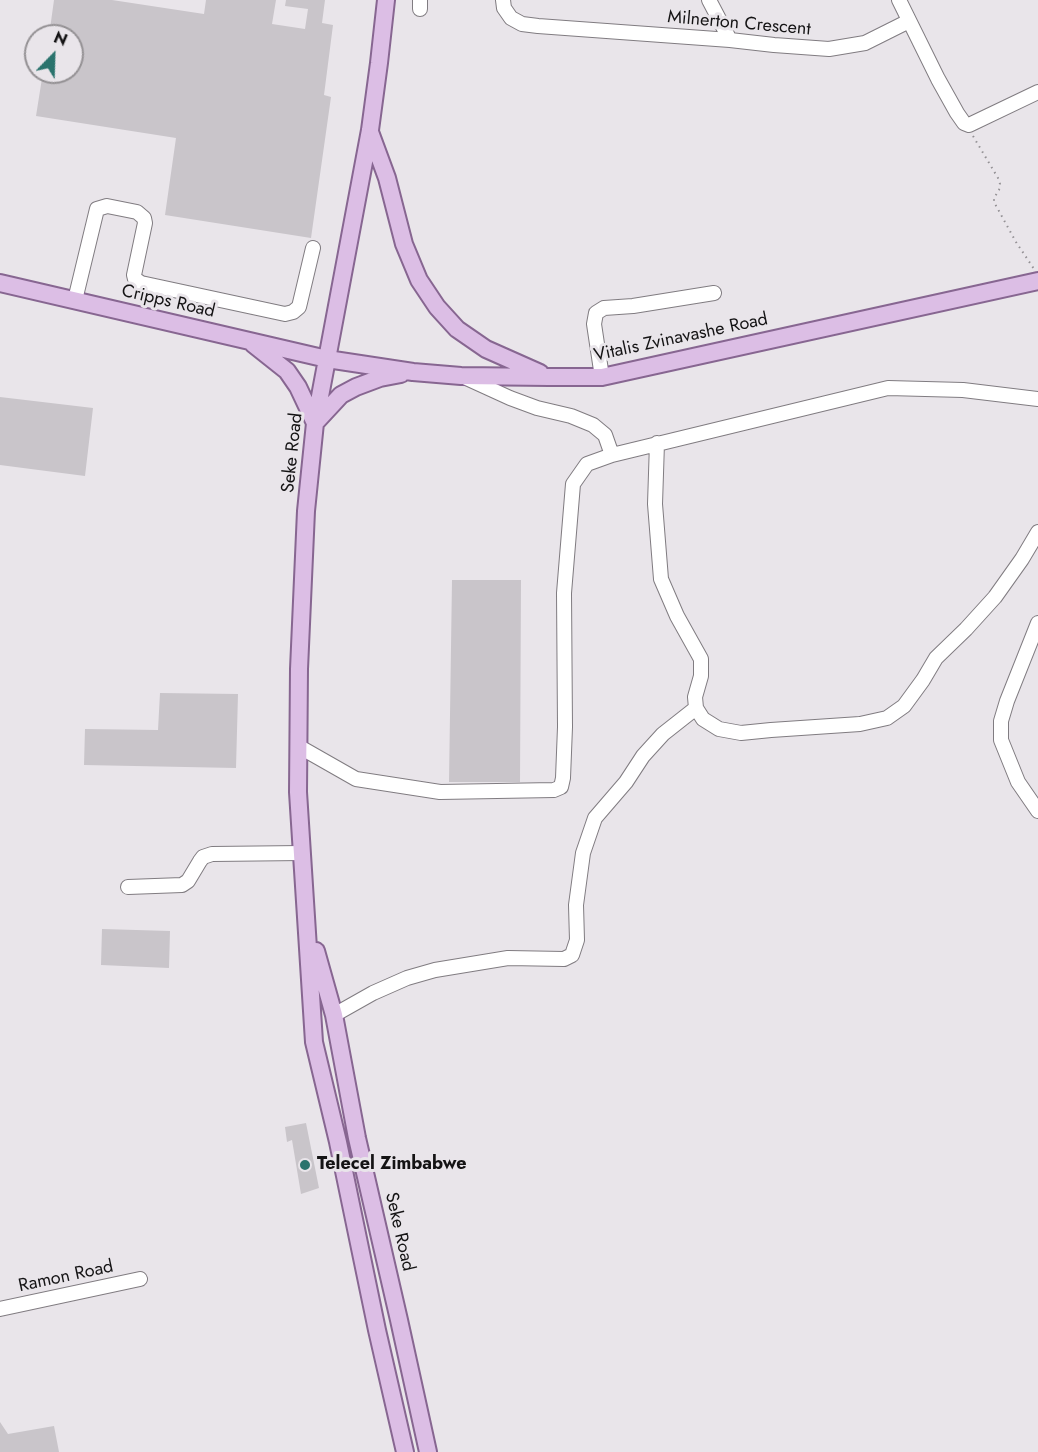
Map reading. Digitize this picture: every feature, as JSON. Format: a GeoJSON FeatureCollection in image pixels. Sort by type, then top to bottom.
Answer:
{"type":"FeatureCollection","features":[{"type":"Feature","properties":{"kind":"main road","name":"Seke Road"},"geometry":{"type":"LineString","coordinates":[[386,0],[370,130],[315,423],[306,512],[299,669],[298,792],[315,1042],[405,1452]]}},
{"type":"Feature","properties":{"kind":"main road"},"geometry":{"type":"LineString","coordinates":[[370,130],[387,178],[404,244],[419,280],[437,307],[457,329],[486,349],[549,377]]}},
{"type":"Feature","properties":{"kind":"main road","name":"Vitalis Zvinavashe Road"},"geometry":{"type":"LineString","coordinates":[[327,359],[413,372],[461,376],[602,377],[1038,281]]}},
{"type":"Feature","properties":{"kind":"main road","name":"Cripps Road"},"geometry":{"type":"LineString","coordinates":[[0,283],[327,359]]}},
{"type":"Feature","properties":{"kind":"main road"},"geometry":{"type":"LineString","coordinates":[[250,341],[286,371],[298,387],[315,423],[341,395],[348,391],[380,378],[413,372]]}},
{"type":"Feature","properties":{"kind":"main road","name":"Seke Road"},"geometry":{"type":"LineString","coordinates":[[306,915],[334,1015],[357,1138],[428,1452]]}},
{"type":"Feature","properties":{"kind":"street","name":"Milnerton Crescent"},"geometry":{"type":"LineString","coordinates":[[503,0],[504,8],[512,18],[522,24],[829,49],[865,43],[909,21]]}},
{"type":"Feature","properties":{"kind":"street"},"geometry":{"type":"LineString","coordinates":[[709,0],[730,40]]}},
{"type":"Feature","properties":{"kind":"street"},"geometry":{"type":"LineString","coordinates":[[899,0],[947,96],[964,123],[969,125],[1038,92]]}},
{"type":"Feature","properties":{"kind":"street"},"geometry":{"type":"LineString","coordinates":[[75,300],[96,209],[107,206],[136,212],[144,218],[145,223],[134,275],[135,279],[141,283],[285,314],[299,307],[313,248]]}},
{"type":"Feature","properties":{"kind":"street"},"geometry":{"type":"LineString","coordinates":[[602,377],[594,324],[596,314],[604,308],[633,306],[714,293]]}},
{"type":"Feature","properties":{"kind":"street"},"geometry":{"type":"LineString","coordinates":[[461,376],[510,398],[593,425],[605,435],[612,455]]}},
{"type":"Feature","properties":{"kind":"street"},"geometry":{"type":"LineString","coordinates":[[298,746],[356,779],[440,792],[554,790],[561,787],[565,727],[564,593],[573,484],[587,464],[657,443],[888,387],[963,390],[1038,399]]}},
{"type":"Feature","properties":{"kind":"street"},"geometry":{"type":"LineString","coordinates":[[657,443],[655,504],[661,579],[677,616],[701,659],[701,676],[695,698],[696,708],[703,719],[719,729],[741,733],[860,724],[887,718],[904,706],[936,658],[995,597],[1038,532]]}},
{"type":"Feature","properties":{"kind":"street"},"geometry":{"type":"LineString","coordinates":[[1038,623],[1001,721],[1001,740],[1018,782],[1038,811]]}},
{"type":"Feature","properties":{"kind":"street"},"geometry":{"type":"LineString","coordinates":[[334,1015],[373,993],[407,978],[435,970],[508,958],[564,959],[572,955],[577,940],[576,905],[583,853],[595,818],[663,734],[696,708]]}},
{"type":"Feature","properties":{"kind":"street"},"geometry":{"type":"LineString","coordinates":[[128,887],[182,885],[188,881],[200,861],[212,854],[302,853]]}},
{"type":"Feature","properties":{"kind":"street","name":"Ramon Road"},"geometry":{"type":"LineString","coordinates":[[0,1309],[140,1279]]}},
{"type":"Feature","properties":{"kind":"path"},"geometry":{"type":"LineString","coordinates":[[969,125],[1000,184],[994,202],[1016,242],[1038,274]]}},
{"type":"Feature","properties":{"kind":"building"},"geometry":{"type":"Polygon","coordinates":[[[54,0],[112,0],[204,14],[206,0],[276,0],[272,24],[305,29],[308,9],[285,6],[286,0],[325,0],[322,23],[333,25],[324,95],[331,97],[311,238],[165,215],[176,138],[36,116],[41,84],[84,84],[84,24],[51,24],[54,0]]]}},
{"type":"Feature","properties":{"kind":"building"},"geometry":{"type":"Polygon","coordinates":[[[0,397],[93,408],[85,476],[0,465],[0,397]]]}},
{"type":"Feature","properties":{"kind":"building"},"geometry":{"type":"Polygon","coordinates":[[[452,580],[521,580],[520,782],[449,782],[452,580]]]}},
{"type":"Feature","properties":{"kind":"building"},"geometry":{"type":"Polygon","coordinates":[[[160,693],[238,694],[236,768],[84,765],[85,729],[158,730],[160,693]]]}},
{"type":"Feature","properties":{"kind":"building"},"geometry":{"type":"Polygon","coordinates":[[[102,929],[170,931],[169,968],[101,965],[102,929]]]}},
{"type":"Feature","properties":{"kind":"building","name":"Telecel Zimbabwe"},"geometry":{"type":"Polygon","coordinates":[[[306,1123],[319,1188],[301,1194],[292,1140],[287,1142],[285,1127],[306,1123]]]}},
{"type":"Feature","properties":{"kind":"building"},"geometry":{"type":"Polygon","coordinates":[[[0,1422],[8,1434],[54,1426],[59,1452],[0,1452],[0,1422]]]}},
{"type":"Feature","properties":{"kind":"place","name":"Telecel Zimbabwe"},"geometry":{"type":"Point","coordinates":[305,1165]}}]}
